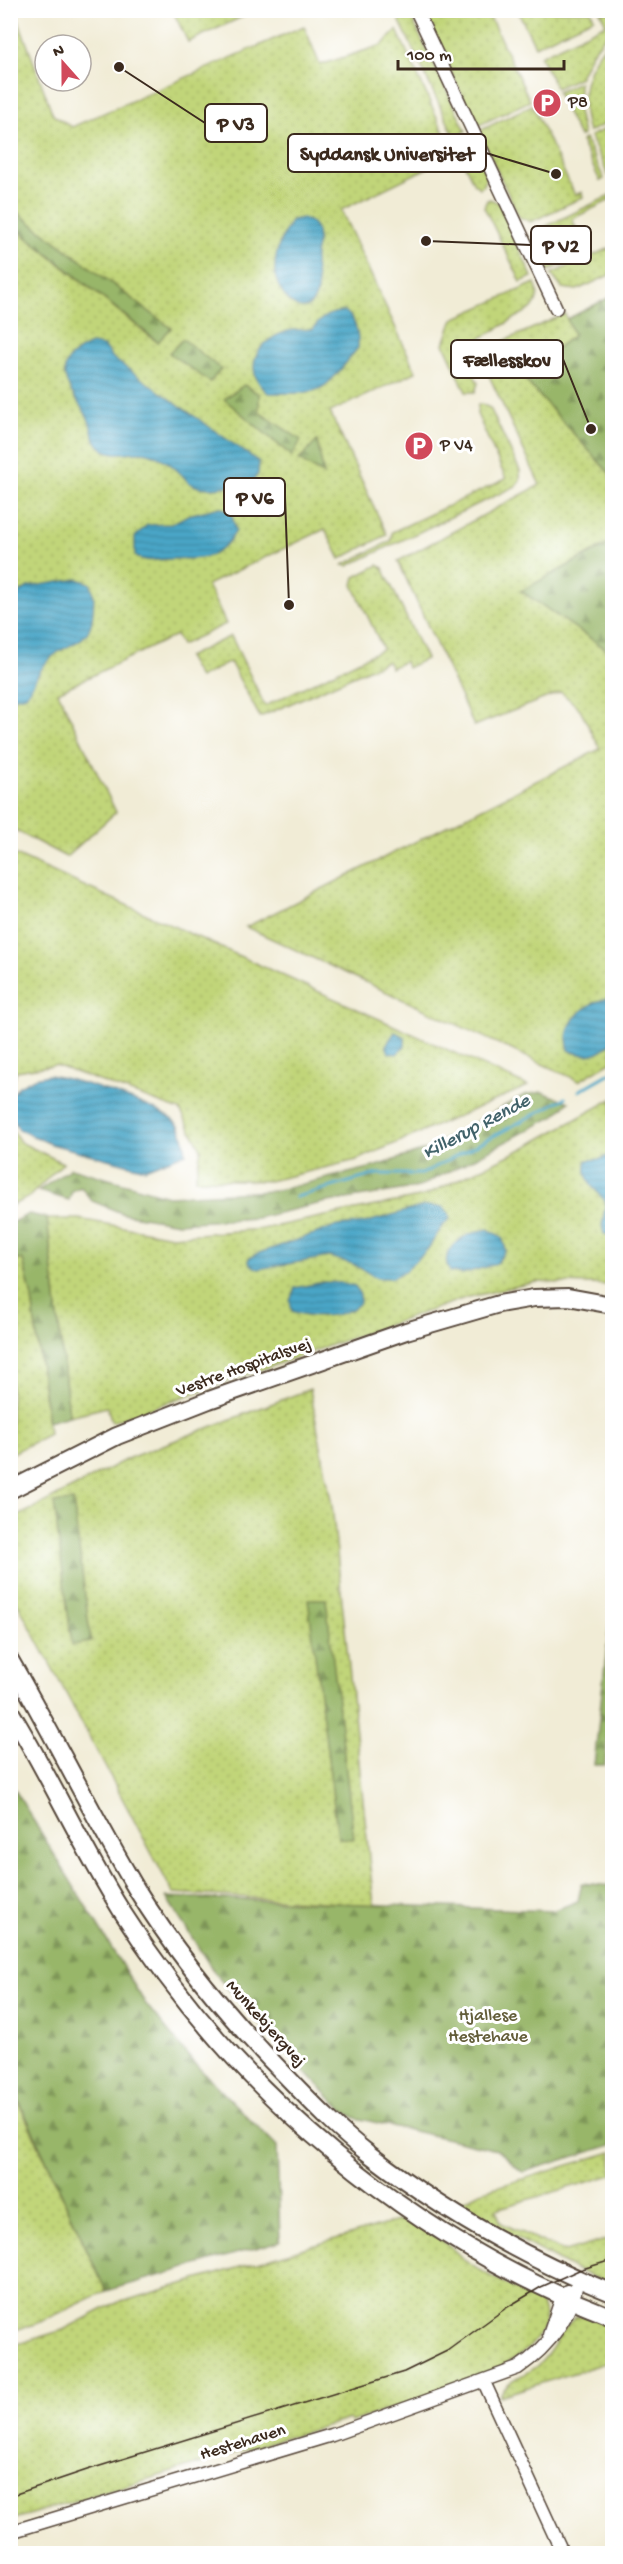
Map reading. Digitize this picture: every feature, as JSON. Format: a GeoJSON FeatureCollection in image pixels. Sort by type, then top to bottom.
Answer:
{"type":"FeatureCollection","features":[{"type":"Feature","properties":{"kind":"street"},"geometry":{"type":"LineString","coordinates":[[416,10],[556,308]]}},
{"type":"Feature","properties":{"kind":"street","name":"Vestre Hospitalsvej"},"geometry":{"type":"LineString","coordinates":[[499,1304],[512,1295],[556,1287],[612,1294]]}},
{"type":"Feature","properties":{"kind":"street","name":"Vestre Hospitalsvej"},"geometry":{"type":"LineString","coordinates":[[10,1490],[117,1436],[209,1400],[406,1331],[499,1304],[534,1298],[568,1297],[612,1305]]}},
{"type":"Feature","properties":{"kind":"street"},"geometry":{"type":"LineString","coordinates":[[499,1304],[569,1304],[606,1309],[612,1313]]}},
{"type":"Feature","properties":{"kind":"street","name":"Munkebjergvej"},"geometry":{"type":"LineString","coordinates":[[10,1660],[138,1891],[185,1960],[245,2035],[309,2100],[369,2154],[469,2222],[578,2279],[612,2293]]}},
{"type":"Feature","properties":{"kind":"street"},"geometry":{"type":"LineString","coordinates":[[10,1711],[121,1909],[180,1995],[226,2050],[295,2120],[386,2194],[432,2226],[492,2261],[568,2299],[612,2317]]}},
{"type":"Feature","properties":{"kind":"street","name":"Hestehaven"},"geometry":{"type":"LineString","coordinates":[[10,2532],[322,2438],[518,2368],[534,2356],[548,2340],[578,2279]]}},
{"type":"Feature","properties":{"kind":"street"},"geometry":{"type":"LineString","coordinates":[[484,2382],[563,2553]]}},
{"type":"Feature","properties":{"kind":"green space"},"geometry":{"type":"Polygon","coordinates":[[[11,11],[15,11],[33,60],[33,93],[45,93],[53,115],[72,127],[304,26],[320,65],[382,45],[397,30],[454,155],[341,210],[416,372],[330,412],[387,535],[340,559],[325,529],[207,585],[226,624],[181,645],[176,635],[58,692],[116,812],[66,857],[11,828],[10,224],[157,342],[171,328],[11,208],[11,11]]]}},
{"type":"Feature","properties":{"kind":"green space"},"geometry":{"type":"Polygon","coordinates":[[[173,11],[255,11],[188,42],[173,11]]]}},
{"type":"Feature","properties":{"kind":"green space"},"geometry":{"type":"Polygon","coordinates":[[[395,11],[408,11],[466,131],[459,135],[457,142],[395,11]]]}},
{"type":"Feature","properties":{"kind":"green space"},"geometry":{"type":"Polygon","coordinates":[[[422,11],[487,11],[530,101],[477,126],[422,11]]]}},
{"type":"Feature","properties":{"kind":"green space"},"geometry":{"type":"Polygon","coordinates":[[[518,11],[591,11],[594,18],[535,46],[518,11]]]}},
{"type":"Feature","properties":{"kind":"green space"},"geometry":{"type":"Polygon","coordinates":[[[600,11],[612,11],[612,28],[591,54],[580,77],[556,88],[540,56],[606,24],[600,11]]]}},
{"type":"Feature","properties":{"kind":"green space"},"geometry":{"type":"Polygon","coordinates":[[[612,37],[612,121],[588,132],[583,105],[586,81],[595,58],[612,37]]]}},
{"type":"Feature","properties":{"kind":"green space"},"geometry":{"type":"Polygon","coordinates":[[[579,82],[578,111],[583,135],[579,137],[557,92],[579,82]]]}},
{"type":"Feature","properties":{"kind":"green space"},"geometry":{"type":"Polygon","coordinates":[[[532,105],[575,195],[582,192],[583,197],[531,222],[519,217],[479,131],[532,105]]]}},
{"type":"Feature","properties":{"kind":"green space"},"geometry":{"type":"Polygon","coordinates":[[[612,126],[612,175],[609,177],[590,136],[612,126]]]}},
{"type":"Feature","properties":{"kind":"green space"},"geometry":{"type":"Polygon","coordinates":[[[468,136],[487,176],[484,185],[480,188],[474,184],[459,153],[464,138],[468,136]]]}},
{"type":"Feature","properties":{"kind":"green space"},"geometry":{"type":"Polygon","coordinates":[[[585,139],[604,179],[600,181],[581,141],[585,139]]]}},
{"type":"Feature","properties":{"kind":"green space"},"geometry":{"type":"Polygon","coordinates":[[[611,195],[612,199],[572,219],[588,253],[548,271],[532,241],[536,231],[611,195]]]}},
{"type":"Feature","properties":{"kind":"green space"},"geometry":{"type":"Polygon","coordinates":[[[490,199],[499,203],[532,277],[521,282],[484,207],[490,199]]]}},
{"type":"Feature","properties":{"kind":"green space"},"geometry":{"type":"Polygon","coordinates":[[[10,208],[171,328],[158,342],[11,224],[10,208]]]}},
{"type":"Feature","properties":{"kind":"green space"},"geometry":{"type":"Polygon","coordinates":[[[612,247],[612,274],[577,290],[562,288],[551,274],[612,247]]]}},
{"type":"Feature","properties":{"kind":"green space"},"geometry":{"type":"Polygon","coordinates":[[[535,283],[538,296],[531,309],[467,346],[466,358],[478,383],[475,392],[466,392],[444,344],[453,319],[535,283]]]}},
{"type":"Feature","properties":{"kind":"green space"},"geometry":{"type":"Polygon","coordinates":[[[612,296],[612,476],[527,382],[529,369],[574,335],[567,319],[612,296]]]}},
{"type":"Feature","properties":{"kind":"green space"},"geometry":{"type":"Polygon","coordinates":[[[565,314],[574,335],[529,369],[527,382],[612,476],[612,542],[521,591],[612,653],[612,1061],[579,1081],[246,927],[600,749],[580,709],[561,692],[474,726],[398,561],[540,485],[485,367],[484,356],[495,345],[565,314]]]}},
{"type":"Feature","properties":{"kind":"green space"},"geometry":{"type":"Polygon","coordinates":[[[183,339],[221,369],[210,382],[169,353],[183,339]]]}},
{"type":"Feature","properties":{"kind":"green space"},"geometry":{"type":"Polygon","coordinates":[[[244,385],[259,394],[259,412],[301,440],[292,456],[224,399],[244,385]]]}},
{"type":"Feature","properties":{"kind":"green space"},"geometry":{"type":"Polygon","coordinates":[[[478,405],[490,408],[520,471],[520,481],[516,486],[348,566],[343,565],[391,541],[392,532],[506,479],[477,414],[478,405]]]}},
{"type":"Feature","properties":{"kind":"green space"},"geometry":{"type":"Polygon","coordinates":[[[317,441],[324,475],[299,460],[317,441]]]}},
{"type":"Feature","properties":{"kind":"green space"},"geometry":{"type":"Polygon","coordinates":[[[612,542],[612,653],[521,591],[612,542]]]}},
{"type":"Feature","properties":{"kind":"green space"},"geometry":{"type":"Polygon","coordinates":[[[378,565],[383,568],[426,659],[407,668],[405,661],[391,668],[387,661],[260,717],[230,662],[199,678],[187,657],[231,636],[265,706],[383,649],[353,585],[355,577],[378,565]]]}},
{"type":"Feature","properties":{"kind":"green space"},"geometry":{"type":"Polygon","coordinates":[[[11,853],[528,1086],[357,1160],[269,1181],[195,1179],[201,1149],[180,1110],[55,1065],[16,1071],[11,1090],[11,853]]]}},
{"type":"Feature","properties":{"kind":"green space"},"geometry":{"type":"Polygon","coordinates":[[[542,1092],[569,1102],[553,1117],[419,1187],[322,1203],[256,1218],[178,1223],[124,1214],[92,1201],[81,1187],[72,1191],[69,1200],[38,1191],[71,1168],[168,1196],[274,1191],[373,1167],[428,1149],[524,1095],[542,1092]]]}},
{"type":"Feature","properties":{"kind":"green space"},"geometry":{"type":"Polygon","coordinates":[[[612,1099],[612,1285],[536,1282],[465,1298],[112,1422],[107,1407],[69,1416],[47,1219],[79,1219],[172,1236],[262,1229],[424,1196],[524,1148],[612,1099]]]}},
{"type":"Feature","properties":{"kind":"green space"},"geometry":{"type":"Polygon","coordinates":[[[10,1126],[20,1142],[63,1163],[29,1197],[11,1206],[10,1126]]]}},
{"type":"Feature","properties":{"kind":"green space"},"geometry":{"type":"Polygon","coordinates":[[[29,1214],[47,1218],[69,1416],[48,1422],[32,1298],[23,1259],[11,1261],[11,1223],[29,1214]]]}},
{"type":"Feature","properties":{"kind":"green space"},"geometry":{"type":"Polygon","coordinates":[[[23,1259],[32,1298],[49,1434],[11,1454],[11,1261],[23,1259]]]}},
{"type":"Feature","properties":{"kind":"green space"},"geometry":{"type":"Polygon","coordinates":[[[310,1389],[332,1505],[374,1905],[173,1893],[11,1591],[11,1520],[129,1458],[310,1389]]]}},
{"type":"Feature","properties":{"kind":"green space"},"geometry":{"type":"Polygon","coordinates":[[[73,1501],[91,1642],[72,1645],[54,1503],[73,1501]]]}},
{"type":"Feature","properties":{"kind":"green space"},"geometry":{"type":"Polygon","coordinates":[[[308,1599],[326,1599],[354,1839],[338,1838],[308,1599]]]}},
{"type":"Feature","properties":{"kind":"green space"},"geometry":{"type":"Polygon","coordinates":[[[612,1601],[612,1716],[609,1720],[605,1765],[594,1765],[612,1601]]]}},
{"type":"Feature","properties":{"kind":"green space"},"geometry":{"type":"Polygon","coordinates":[[[10,1782],[145,2003],[193,2062],[277,2147],[280,2241],[106,2291],[11,2083],[10,1782]]]}},
{"type":"Feature","properties":{"kind":"green space","name":"Hjallese Hestehave"},"geometry":{"type":"Polygon","coordinates":[[[582,1883],[612,1886],[612,2145],[523,2172],[497,2150],[356,2118],[342,2110],[216,1975],[166,1897],[553,1911],[578,1901],[582,1883]]]}},
{"type":"Feature","properties":{"kind":"green space"},"geometry":{"type":"Polygon","coordinates":[[[10,2084],[106,2291],[36,2324],[11,2331],[10,2084]]]}},
{"type":"Feature","properties":{"kind":"green space"},"geometry":{"type":"Polygon","coordinates":[[[612,2152],[612,2175],[496,2209],[501,2223],[565,2252],[612,2238],[612,2285],[574,2269],[455,2205],[480,2192],[612,2152]]]}},
{"type":"Feature","properties":{"kind":"green space"},"geometry":{"type":"Polygon","coordinates":[[[407,2218],[449,2245],[462,2258],[485,2273],[539,2301],[544,2309],[543,2326],[539,2335],[527,2349],[512,2360],[475,2379],[412,2402],[351,2422],[349,2419],[11,2520],[11,2346],[63,2330],[111,2305],[407,2218]]]}},
{"type":"Feature","properties":{"kind":"green space"},"geometry":{"type":"Polygon","coordinates":[[[578,2316],[592,2317],[612,2325],[612,2361],[500,2396],[507,2386],[545,2358],[567,2326],[578,2316]]]}},
{"type":"Feature","properties":{"kind":"water"},"geometry":{"type":"Polygon","coordinates":[[[302,218],[315,226],[318,240],[315,256],[316,294],[308,306],[302,308],[289,301],[279,287],[275,264],[279,244],[292,220],[302,218]]]}},
{"type":"Feature","properties":{"kind":"water"},"geometry":{"type":"Polygon","coordinates":[[[345,311],[356,328],[358,348],[335,376],[324,386],[313,391],[268,393],[255,375],[254,366],[255,358],[266,343],[288,331],[313,329],[326,316],[345,311]]]}},
{"type":"Feature","properties":{"kind":"water"},"geometry":{"type":"Polygon","coordinates":[[[91,344],[103,346],[114,359],[259,462],[258,474],[252,482],[214,488],[200,487],[191,484],[172,466],[152,454],[114,453],[99,446],[89,420],[73,395],[65,376],[65,368],[69,359],[91,344]]]}},
{"type":"Feature","properties":{"kind":"water"},"geometry":{"type":"Polygon","coordinates":[[[220,507],[231,512],[236,531],[216,553],[201,558],[153,560],[144,560],[135,556],[135,537],[147,525],[171,524],[188,515],[220,507]]]}},
{"type":"Feature","properties":{"kind":"water"},"geometry":{"type":"Polygon","coordinates":[[[78,579],[90,583],[93,593],[94,603],[88,632],[83,638],[54,655],[46,663],[26,695],[11,698],[11,599],[28,587],[78,579]]]}},
{"type":"Feature","properties":{"kind":"water"},"geometry":{"type":"Polygon","coordinates":[[[612,997],[612,1042],[597,1053],[587,1055],[569,1050],[568,1030],[578,1014],[593,1003],[612,997]]]}},
{"type":"Feature","properties":{"kind":"water"},"geometry":{"type":"Polygon","coordinates":[[[395,1032],[405,1037],[405,1046],[397,1054],[389,1053],[386,1045],[395,1032]]]}},
{"type":"Feature","properties":{"kind":"water"},"geometry":{"type":"Polygon","coordinates":[[[49,1075],[118,1095],[157,1111],[179,1126],[186,1153],[145,1169],[51,1144],[19,1130],[11,1116],[11,1096],[19,1086],[34,1078],[49,1075]]]}},
{"type":"Feature","properties":{"kind":"water"},"geometry":{"type":"Polygon","coordinates":[[[609,1155],[612,1166],[612,1236],[604,1234],[602,1226],[606,1202],[590,1183],[586,1172],[587,1160],[601,1159],[609,1155]]]}},
{"type":"Feature","properties":{"kind":"water"},"geometry":{"type":"Polygon","coordinates":[[[424,1206],[443,1207],[449,1213],[450,1219],[443,1225],[428,1249],[404,1272],[392,1278],[377,1278],[353,1264],[329,1257],[258,1269],[249,1263],[249,1258],[256,1254],[337,1226],[364,1223],[424,1206]]]}},
{"type":"Feature","properties":{"kind":"water"},"geometry":{"type":"Polygon","coordinates":[[[488,1229],[502,1237],[506,1250],[496,1264],[462,1274],[450,1272],[447,1256],[456,1243],[472,1234],[488,1229]]]}},
{"type":"Feature","properties":{"kind":"water"},"geometry":{"type":"Polygon","coordinates":[[[323,1282],[355,1286],[360,1295],[360,1303],[345,1312],[327,1316],[292,1311],[290,1301],[295,1288],[323,1282]]]}},
{"type":"Feature","properties":{"kind":"waterway","name":"Killerup Rende"},"geometry":{"type":"LineString","coordinates":[[579,1091],[612,1072]]}},
{"type":"Feature","properties":{"kind":"waterway","name":"Killerup Rende"},"geometry":{"type":"LineString","coordinates":[[296,1197],[377,1174],[422,1174],[565,1098]]}},
{"type":"Feature","properties":{"kind":"tram line"},"geometry":{"type":"LineString","coordinates":[[10,2496],[404,2372],[447,2351],[506,2308],[541,2287],[579,2270],[612,2260]]}},
{"type":"Feature","properties":{"kind":"place","name":"P V3"},"geometry":{"type":"Point","coordinates":[119,67]}},
{"type":"Feature","properties":{"kind":"place","name":"P8"},"geometry":{"type":"Point","coordinates":[547,103]}},
{"type":"Feature","properties":{"kind":"place","name":"Syddansk Universitet"},"geometry":{"type":"Point","coordinates":[556,174]}},
{"type":"Feature","properties":{"kind":"place","name":"P V2"},"geometry":{"type":"Point","coordinates":[426,241]}},
{"type":"Feature","properties":{"kind":"place","name":"Fællesskov"},"geometry":{"type":"Point","coordinates":[591,429]}},
{"type":"Feature","properties":{"kind":"place","name":"P V4"},"geometry":{"type":"Point","coordinates":[419,446]}},
{"type":"Feature","properties":{"kind":"place","name":"P V6"},"geometry":{"type":"Point","coordinates":[289,605]}}]}
